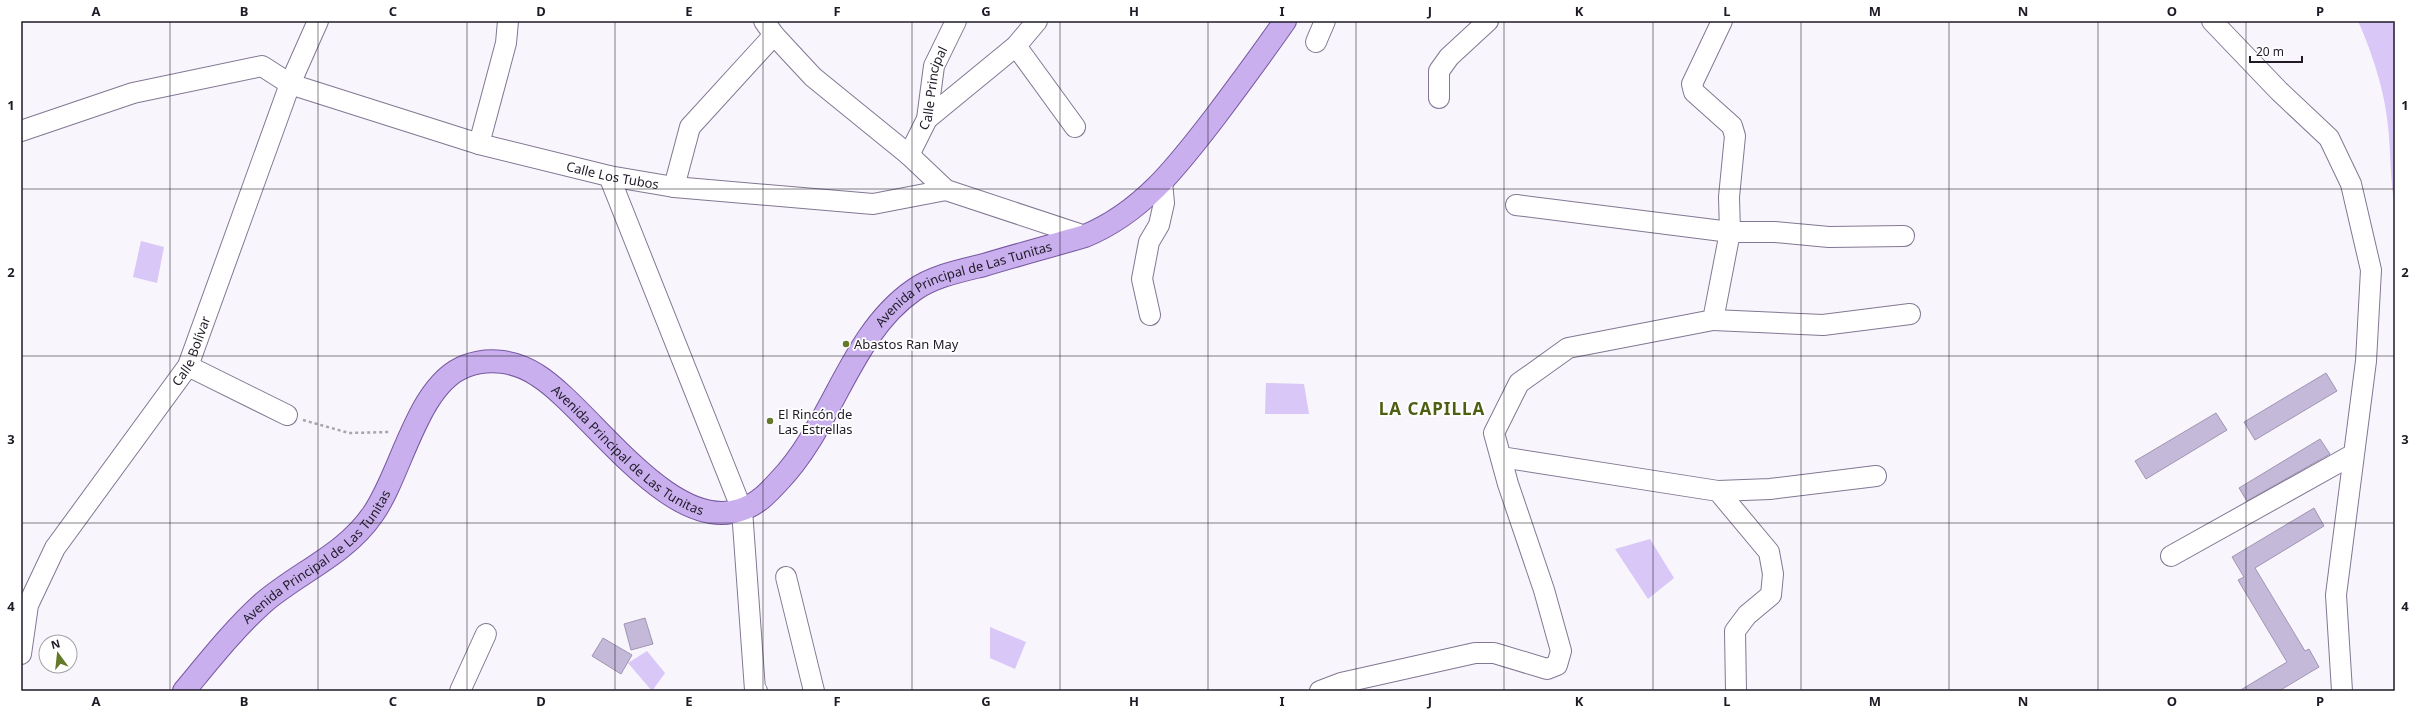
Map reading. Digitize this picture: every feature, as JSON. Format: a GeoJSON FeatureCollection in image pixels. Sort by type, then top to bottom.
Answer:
{"type":"FeatureCollection","features":[{"type":"Feature","properties":{"kind":"main road","name":"Avenida Principal de Las Tunitas"},"geometry":{"type":"LineString","coordinates":[[184,691],[218,650],[264,603],[352,540],[372,516],[385,496],[412,432],[434,390],[446,375],[468,365],[497,361],[517,365],[538,375],[558,392],[620,453],[670,495],[702,510],[726,514],[742,510],[762,499],[807,448],[868,338],[891,309],[915,289],[942,277],[1085,236],[1101,230],[1135,208],[1173,172],[1252,68],[1285,21]]}},
{"type":"Feature","properties":{"kind":"street","name":"Calle Bolívar"},"geometry":{"type":"LineString","coordinates":[[21,654],[28,605],[54,548],[188,366],[290,84],[318,21]]}},
{"type":"Feature","properties":{"kind":"street"},"geometry":{"type":"LineString","coordinates":[[479,144],[506,43],[508,21]]}},
{"type":"Feature","properties":{"kind":"street","name":"Calle Principal"},"geometry":{"type":"LineString","coordinates":[[909,155],[927,119],[934,66],[956,21]]}},
{"type":"Feature","properties":{"kind":"street"},"geometry":{"type":"LineString","coordinates":[[927,119],[1016,46],[1037,21]]}},
{"type":"Feature","properties":{"kind":"street"},"geometry":{"type":"LineString","coordinates":[[1316,42],[1325,21]]}},
{"type":"Feature","properties":{"kind":"street"},"geometry":{"type":"LineString","coordinates":[[1439,98],[1439,71],[1448,57],[1488,21]]}},
{"type":"Feature","properties":{"kind":"street"},"geometry":{"type":"LineString","coordinates":[[1713,320],[1730,232],[1729,197],[1736,136],[1732,126],[1694,92],[1692,84],[1722,21]]}},
{"type":"Feature","properties":{"kind":"street"},"geometry":{"type":"LineString","coordinates":[[2212,21],[2279,91],[2329,138],[2351,184],[2371,270],[2366,362],[2352,455],[2336,595],[2342,691]]}},
{"type":"Feature","properties":{"kind":"street"},"geometry":{"type":"LineString","coordinates":[[674,187],[690,127],[769,28],[813,78],[909,155],[946,190],[1085,236]]}},
{"type":"Feature","properties":{"kind":"street"},"geometry":{"type":"LineString","coordinates":[[1016,46],[1075,127]]}},
{"type":"Feature","properties":{"kind":"street","name":"Calle Los Tubos"},"geometry":{"type":"LineString","coordinates":[[21,131],[133,93],[262,66],[290,84],[479,144],[609,176],[674,187],[873,204],[946,190]]}},
{"type":"Feature","properties":{"kind":"street"},"geometry":{"type":"LineString","coordinates":[[609,176],[742,510],[755,690],[757,691]]}},
{"type":"Feature","properties":{"kind":"street"},"geometry":{"type":"LineString","coordinates":[[1150,315],[1142,279],[1150,242],[1159,224],[1164,203],[1162,182]]}},
{"type":"Feature","properties":{"kind":"street"},"geometry":{"type":"LineString","coordinates":[[1516,205],[1730,232],[1775,232],[1829,237],[1904,236]]}},
{"type":"Feature","properties":{"kind":"street"},"geometry":{"type":"LineString","coordinates":[[1320,691],[1341,683],[1475,653],[1494,653],[1547,669],[1557,664],[1561,652],[1544,590],[1508,484],[1494,433],[1519,383],[1568,348],[1713,320],[1824,325],[1910,314]]}},
{"type":"Feature","properties":{"kind":"street"},"geometry":{"type":"LineString","coordinates":[[188,366],[287,415]]}},
{"type":"Feature","properties":{"kind":"street"},"geometry":{"type":"LineString","coordinates":[[2171,556],[2352,455]]}},
{"type":"Feature","properties":{"kind":"street"},"geometry":{"type":"LineString","coordinates":[[1501,457],[1718,491],[1770,489],[1876,476]]}},
{"type":"Feature","properties":{"kind":"street"},"geometry":{"type":"LineString","coordinates":[[1718,491],[1769,552],[1773,574],[1771,595],[1747,615],[1735,631],[1736,691]]}},
{"type":"Feature","properties":{"kind":"street"},"geometry":{"type":"LineString","coordinates":[[786,577],[814,691]]}},
{"type":"Feature","properties":{"kind":"street"},"geometry":{"type":"LineString","coordinates":[[460,691],[486,634]]}},
{"type":"Feature","properties":{"kind":"path"},"geometry":{"type":"LineString","coordinates":[[287,415],[349,433],[412,432]]}},
{"type":"Feature","properties":{"kind":"shaded area"},"geometry":{"type":"Polygon","coordinates":[[[2358,21],[2392,21],[2395,28],[2395,208],[2392,187],[2388,126],[2384,100],[2373,59],[2358,21]]]}},
{"type":"Feature","properties":{"kind":"shaded area"},"geometry":{"type":"Polygon","coordinates":[[[141,241],[164,247],[157,283],[133,277],[141,241]]]}},
{"type":"Feature","properties":{"kind":"shaded area"},"geometry":{"type":"Polygon","coordinates":[[[1266,383],[1304,384],[1309,414],[1265,414],[1266,383]]]}},
{"type":"Feature","properties":{"kind":"shaded area"},"geometry":{"type":"Polygon","coordinates":[[[1650,539],[1674,578],[1648,599],[1615,549],[1650,539]]]}},
{"type":"Feature","properties":{"kind":"shaded area"},"geometry":{"type":"Polygon","coordinates":[[[990,627],[1026,642],[1015,669],[990,658],[990,627]]]}},
{"type":"Feature","properties":{"kind":"shaded area"},"geometry":{"type":"Polygon","coordinates":[[[647,651],[665,673],[652,691],[628,663],[647,651]]]}},
{"type":"Feature","properties":{"kind":"building"},"geometry":{"type":"Polygon","coordinates":[[[2326,373],[2337,391],[2255,440],[2244,422],[2326,373]]]}},
{"type":"Feature","properties":{"kind":"building"},"geometry":{"type":"Polygon","coordinates":[[[2216,413],[2227,430],[2146,479],[2135,461],[2216,413]]]}},
{"type":"Feature","properties":{"kind":"building"},"geometry":{"type":"Polygon","coordinates":[[[2320,439],[2330,454],[2247,501],[2239,488],[2320,439]]]}},
{"type":"Feature","properties":{"kind":"building"},"geometry":{"type":"Polygon","coordinates":[[[2314,508],[2324,526],[2255,568],[2305,651],[2309,649],[2319,667],[2279,691],[2239,691],[2287,662],[2238,580],[2244,577],[2232,557],[2314,508]]]}},
{"type":"Feature","properties":{"kind":"building"},"geometry":{"type":"Polygon","coordinates":[[[645,618],[653,644],[631,650],[624,624],[645,618]]]}},
{"type":"Feature","properties":{"kind":"building"},"geometry":{"type":"Polygon","coordinates":[[[603,638],[632,655],[621,674],[592,656],[603,638]]]}},
{"type":"Feature","properties":{"kind":"place","name":"Abastos Ran May"},"geometry":{"type":"Point","coordinates":[846,344]}},
{"type":"Feature","properties":{"kind":"place","name":"El Rincón de Las Estrellas"},"geometry":{"type":"Point","coordinates":[770,421]}},
{"type":"Feature","properties":{"kind":"district","name":"LA CAPILLA"},"geometry":{"type":"Point","coordinates":[1432,409]}}]}
